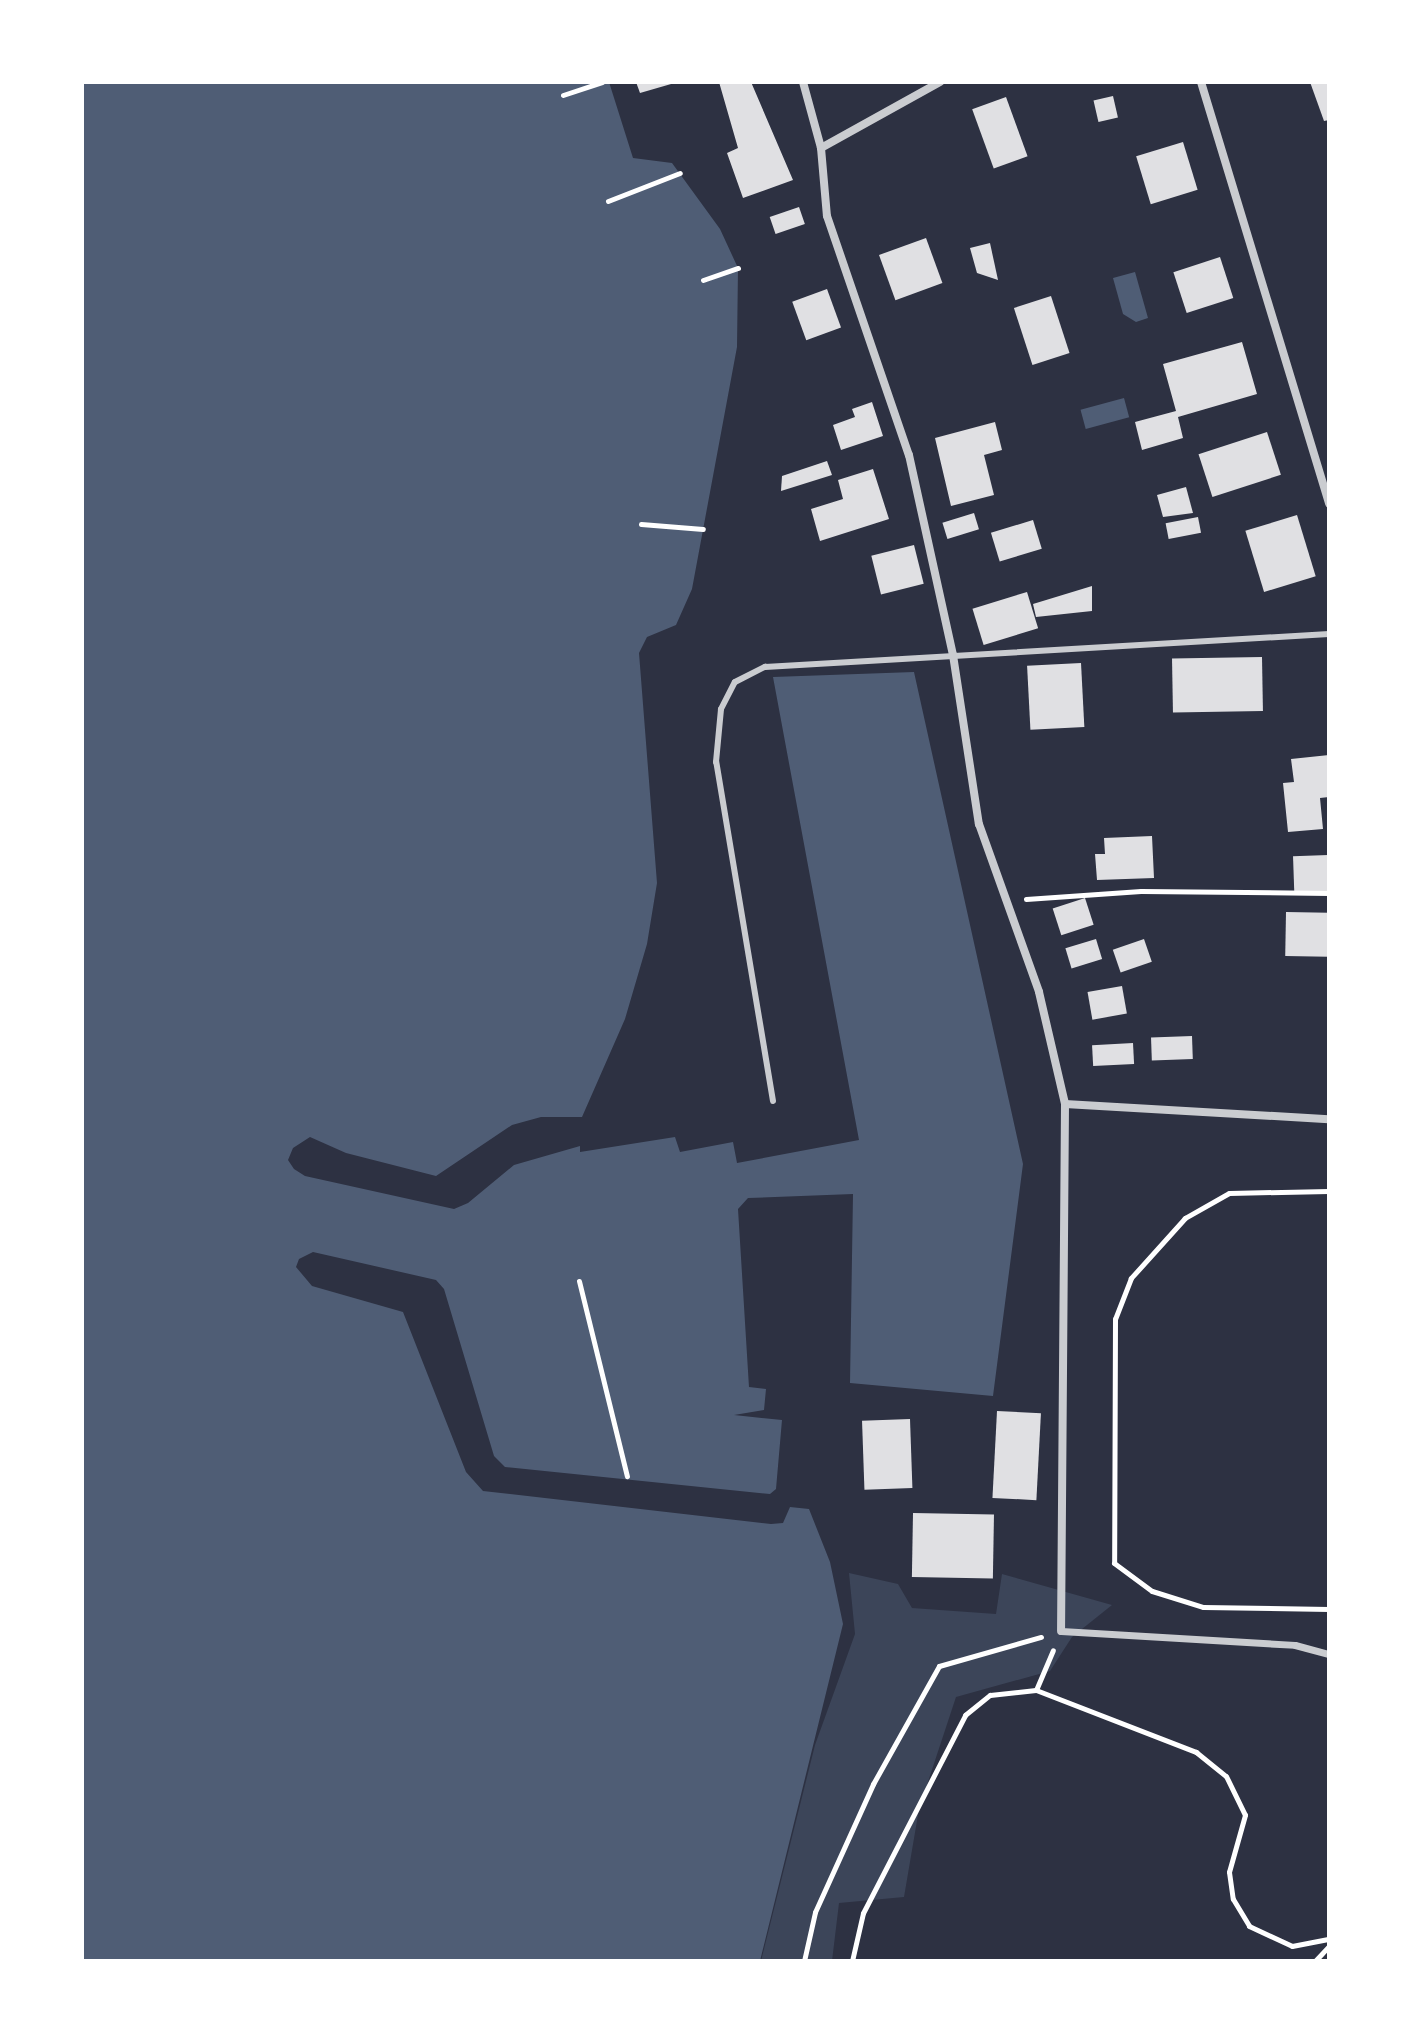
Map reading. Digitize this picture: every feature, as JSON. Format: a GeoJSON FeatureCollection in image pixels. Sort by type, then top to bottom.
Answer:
{"type":"FeatureCollection","features":[{"type":"Feature","properties":{"kind":"street"},"geometry":{"type":"LineString","coordinates":[[803,82],[821,148],[827,216],[909,455],[953,655],[979,824],[1039,992],[1065,1104],[1061,1631],[1295,1645],[1329,1654]]}},
{"type":"Feature","properties":{"kind":"street"},"geometry":{"type":"LineString","coordinates":[[821,148],[940,82]]}},
{"type":"Feature","properties":{"kind":"street"},"geometry":{"type":"LineString","coordinates":[[1201,82],[1329,504]]}},
{"type":"Feature","properties":{"kind":"street"},"geometry":{"type":"LineString","coordinates":[[1065,1104],[1329,1119]]}},
{"type":"Feature","properties":{"kind":"lane"},"geometry":{"type":"LineString","coordinates":[[773,1101],[716,762],[721,709],[735,682],[765,667],[1329,634]]}},
{"type":"Feature","properties":{"kind":"path"},"geometry":{"type":"LineString","coordinates":[[563,95],[602,82]]}},
{"type":"Feature","properties":{"kind":"path"},"geometry":{"type":"LineString","coordinates":[[608,201],[680,173]]}},
{"type":"Feature","properties":{"kind":"path"},"geometry":{"type":"LineString","coordinates":[[703,280],[738,268]]}},
{"type":"Feature","properties":{"kind":"path"},"geometry":{"type":"LineString","coordinates":[[641,524],[703,529]]}},
{"type":"Feature","properties":{"kind":"path"},"geometry":{"type":"LineString","coordinates":[[1007,900],[1141,891],[1329,893]]}},
{"type":"Feature","properties":{"kind":"path"},"geometry":{"type":"LineString","coordinates":[[1329,1191],[1229,1193],[1185,1218],[1131,1278],[1115,1319],[1114,1563],[1152,1591],[1203,1607],[1329,1609]]}},
{"type":"Feature","properties":{"kind":"path"},"geometry":{"type":"LineString","coordinates":[[579,1281],[627,1476]]}},
{"type":"Feature","properties":{"kind":"path"},"geometry":{"type":"LineString","coordinates":[[1036,1690],[1061,1631]]}},
{"type":"Feature","properties":{"kind":"path"},"geometry":{"type":"LineString","coordinates":[[804,1961],[815,1912],[873,1784],[939,1666],[1061,1631]]}},
{"type":"Feature","properties":{"kind":"path"},"geometry":{"type":"LineString","coordinates":[[852,1961],[863,1913],[965,1715],[990,1695],[1036,1690],[1196,1752],[1226,1776],[1245,1815],[1229,1872],[1233,1899],[1249,1926],[1292,1946],[1329,1939]]}},
{"type":"Feature","properties":{"kind":"path"},"geometry":{"type":"LineString","coordinates":[[1315,1961],[1329,1946]]}},
{"type":"Feature","properties":{"kind":"path"},"geometry":{"type":"LineString","coordinates":[[1202,1961],[1212,1961]]}},
{"type":"Feature","properties":{"kind":"shaded area"},"geometry":{"type":"Polygon","coordinates":[[[82,82],[609,82],[633,158],[672,163],[720,229],[738,268],[737,347],[692,589],[676,625],[647,637],[639,653],[657,883],[647,944],[625,1019],[582,1117],[541,1117],[512,1125],[436,1176],[346,1153],[310,1137],[293,1148],[288,1160],[294,1169],[305,1176],[454,1209],[468,1203],[514,1165],[580,1146],[580,1152],[675,1137],[680,1152],[733,1142],[737,1163],[859,1140],[773,677],[914,672],[1023,1164],[993,1396],[850,1383],[853,1194],[748,1198],[738,1209],[749,1387],[766,1389],[764,1410],[734,1415],[782,1420],[776,1489],[770,1494],[505,1467],[494,1456],[444,1289],[436,1280],[313,1252],[299,1259],[296,1267],[312,1286],[403,1312],[466,1472],[483,1491],[771,1524],[783,1523],[790,1507],[809,1509],[830,1562],[843,1624],[760,1961],[82,1961],[82,82]]]}},
{"type":"Feature","properties":{"kind":"shaded area"},"geometry":{"type":"Polygon","coordinates":[[[1135,272],[1148,318],[1136,322],[1123,314],[1113,278],[1135,272]]]}},
{"type":"Feature","properties":{"kind":"shaded area"},"geometry":{"type":"Polygon","coordinates":[[[1124,398],[1129,417],[1086,429],[1081,410],[1124,398]]]}},
{"type":"Feature","properties":{"kind":"shaded area"},"geometry":{"type":"Polygon","coordinates":[[[849,1573],[898,1584],[912,1608],[996,1614],[1002,1574],[1112,1605],[1072,1637],[1050,1671],[956,1697],[919,1809],[904,1897],[839,1903],[832,1961],[761,1961],[815,1745],[855,1634],[849,1573]]]}},
{"type":"Feature","properties":{"kind":"building"},"geometry":{"type":"Polygon","coordinates":[[[636,82],[678,82],[640,93],[636,82]]]}},
{"type":"Feature","properties":{"kind":"building"},"geometry":{"type":"Polygon","coordinates":[[[719,82],[751,82],[793,180],[743,198],[727,153],[738,148],[719,82]]]}},
{"type":"Feature","properties":{"kind":"building"},"geometry":{"type":"Polygon","coordinates":[[[1310,82],[1329,82],[1329,120],[1324,121],[1310,82]]]}},
{"type":"Feature","properties":{"kind":"building"},"geometry":{"type":"Polygon","coordinates":[[[1113,96],[1118,117],[1098,122],[1094,100],[1113,96]]]}},
{"type":"Feature","properties":{"kind":"building"},"geometry":{"type":"Polygon","coordinates":[[[1006,97],[1028,156],[994,169],[972,109],[1006,97]]]}},
{"type":"Feature","properties":{"kind":"building"},"geometry":{"type":"Polygon","coordinates":[[[1183,142],[1198,190],[1151,204],[1136,156],[1183,142]]]}},
{"type":"Feature","properties":{"kind":"building"},"geometry":{"type":"Polygon","coordinates":[[[799,207],[805,224],[776,234],[770,217],[799,207]]]}},
{"type":"Feature","properties":{"kind":"building"},"geometry":{"type":"Polygon","coordinates":[[[926,238],[942,283],[895,300],[879,255],[926,238]]]}},
{"type":"Feature","properties":{"kind":"building"},"geometry":{"type":"Polygon","coordinates":[[[990,243],[998,280],[977,273],[970,248],[990,243]]]}},
{"type":"Feature","properties":{"kind":"building"},"geometry":{"type":"Polygon","coordinates":[[[1220,257],[1233,298],[1187,313],[1173,272],[1220,257]]]}},
{"type":"Feature","properties":{"kind":"building"},"geometry":{"type":"Polygon","coordinates":[[[827,289],[841,328],[806,340],[792,302],[827,289]]]}},
{"type":"Feature","properties":{"kind":"building"},"geometry":{"type":"Polygon","coordinates":[[[1051,296],[1070,353],[1032,365],[1014,308],[1051,296]]]}},
{"type":"Feature","properties":{"kind":"building"},"geometry":{"type":"Polygon","coordinates":[[[1242,342],[1257,394],[1178,417],[1183,438],[1142,450],[1135,422],[1176,411],[1163,364],[1242,342]]]}},
{"type":"Feature","properties":{"kind":"building"},"geometry":{"type":"Polygon","coordinates":[[[872,402],[883,436],[841,450],[833,425],[855,417],[852,409],[872,402]]]}},
{"type":"Feature","properties":{"kind":"building"},"geometry":{"type":"Polygon","coordinates":[[[995,422],[1002,450],[984,455],[994,495],[951,506],[935,438],[995,422]]]}},
{"type":"Feature","properties":{"kind":"building"},"geometry":{"type":"Polygon","coordinates":[[[1267,432],[1281,475],[1212,497],[1199,454],[1267,432]]]}},
{"type":"Feature","properties":{"kind":"building"},"geometry":{"type":"Polygon","coordinates":[[[827,461],[832,475],[781,491],[782,476],[827,461]]]}},
{"type":"Feature","properties":{"kind":"building"},"geometry":{"type":"Polygon","coordinates":[[[873,469],[889,519],[820,541],[811,509],[843,499],[838,480],[873,469]]]}},
{"type":"Feature","properties":{"kind":"building"},"geometry":{"type":"Polygon","coordinates":[[[1186,487],[1193,513],[1163,517],[1157,495],[1186,487]]]}},
{"type":"Feature","properties":{"kind":"building"},"geometry":{"type":"Polygon","coordinates":[[[974,513],[979,529],[947,539],[942,523],[974,513]]]}},
{"type":"Feature","properties":{"kind":"building"},"geometry":{"type":"Polygon","coordinates":[[[1297,515],[1316,576],[1264,592],[1245,531],[1297,515]]]}},
{"type":"Feature","properties":{"kind":"building"},"geometry":{"type":"Polygon","coordinates":[[[1198,517],[1201,533],[1169,539],[1166,523],[1198,517]]]}},
{"type":"Feature","properties":{"kind":"building"},"geometry":{"type":"Polygon","coordinates":[[[1033,520],[1042,549],[1000,562],[991,533],[1033,520]]]}},
{"type":"Feature","properties":{"kind":"building"},"geometry":{"type":"Polygon","coordinates":[[[914,545],[924,584],[881,594],[871,556],[914,545]]]}},
{"type":"Feature","properties":{"kind":"building"},"geometry":{"type":"Polygon","coordinates":[[[1092,586],[1092,611],[1036,617],[1033,604],[1092,586]]]}},
{"type":"Feature","properties":{"kind":"building"},"geometry":{"type":"Polygon","coordinates":[[[1027,592],[1038,628],[984,645],[972,609],[1027,592]]]}},
{"type":"Feature","properties":{"kind":"building"},"geometry":{"type":"Polygon","coordinates":[[[1262,657],[1263,711],[1173,713],[1172,659],[1262,657]]]}},
{"type":"Feature","properties":{"kind":"building"},"geometry":{"type":"Polygon","coordinates":[[[1081,663],[1084,727],[1030,730],[1027,666],[1081,663]]]}},
{"type":"Feature","properties":{"kind":"building"},"geometry":{"type":"Polygon","coordinates":[[[1329,755],[1329,797],[1320,798],[1323,829],[1288,832],[1283,783],[1294,782],[1291,759],[1329,755]]]}},
{"type":"Feature","properties":{"kind":"building"},"geometry":{"type":"Polygon","coordinates":[[[1152,836],[1154,878],[1097,880],[1095,854],[1105,854],[1104,838],[1152,836]]]}},
{"type":"Feature","properties":{"kind":"building"},"geometry":{"type":"Polygon","coordinates":[[[1328,855],[1329,891],[1294,892],[1293,856],[1328,855]]]}},
{"type":"Feature","properties":{"kind":"building"},"geometry":{"type":"Polygon","coordinates":[[[1085,898],[1094,925],[1061,935],[1053,909],[1085,898]]]}},
{"type":"Feature","properties":{"kind":"building"},"geometry":{"type":"Polygon","coordinates":[[[1286,912],[1329,913],[1328,957],[1285,956],[1286,912]]]}},
{"type":"Feature","properties":{"kind":"building"},"geometry":{"type":"Polygon","coordinates":[[[1096,939],[1102,959],[1072,968],[1065,948],[1096,939]]]}},
{"type":"Feature","properties":{"kind":"building"},"geometry":{"type":"Polygon","coordinates":[[[1144,939],[1152,962],[1121,972],[1113,950],[1144,939]]]}},
{"type":"Feature","properties":{"kind":"building"},"geometry":{"type":"Polygon","coordinates":[[[1122,986],[1127,1014],[1092,1020],[1088,992],[1122,986]]]}},
{"type":"Feature","properties":{"kind":"building"},"geometry":{"type":"Polygon","coordinates":[[[1192,1036],[1193,1059],[1152,1060],[1151,1037],[1192,1036]]]}},
{"type":"Feature","properties":{"kind":"building"},"geometry":{"type":"Polygon","coordinates":[[[1133,1043],[1134,1064],[1093,1066],[1092,1045],[1133,1043]]]}},
{"type":"Feature","properties":{"kind":"building"},"geometry":{"type":"Polygon","coordinates":[[[997,1411],[1041,1413],[1036,1500],[992,1498],[997,1411]]]}},
{"type":"Feature","properties":{"kind":"building"},"geometry":{"type":"Polygon","coordinates":[[[910,1419],[912,1488],[864,1490],[862,1421],[910,1419]]]}},
{"type":"Feature","properties":{"kind":"building"},"geometry":{"type":"Polygon","coordinates":[[[913,1513],[994,1514],[993,1578],[912,1577],[913,1513]]]}}]}
